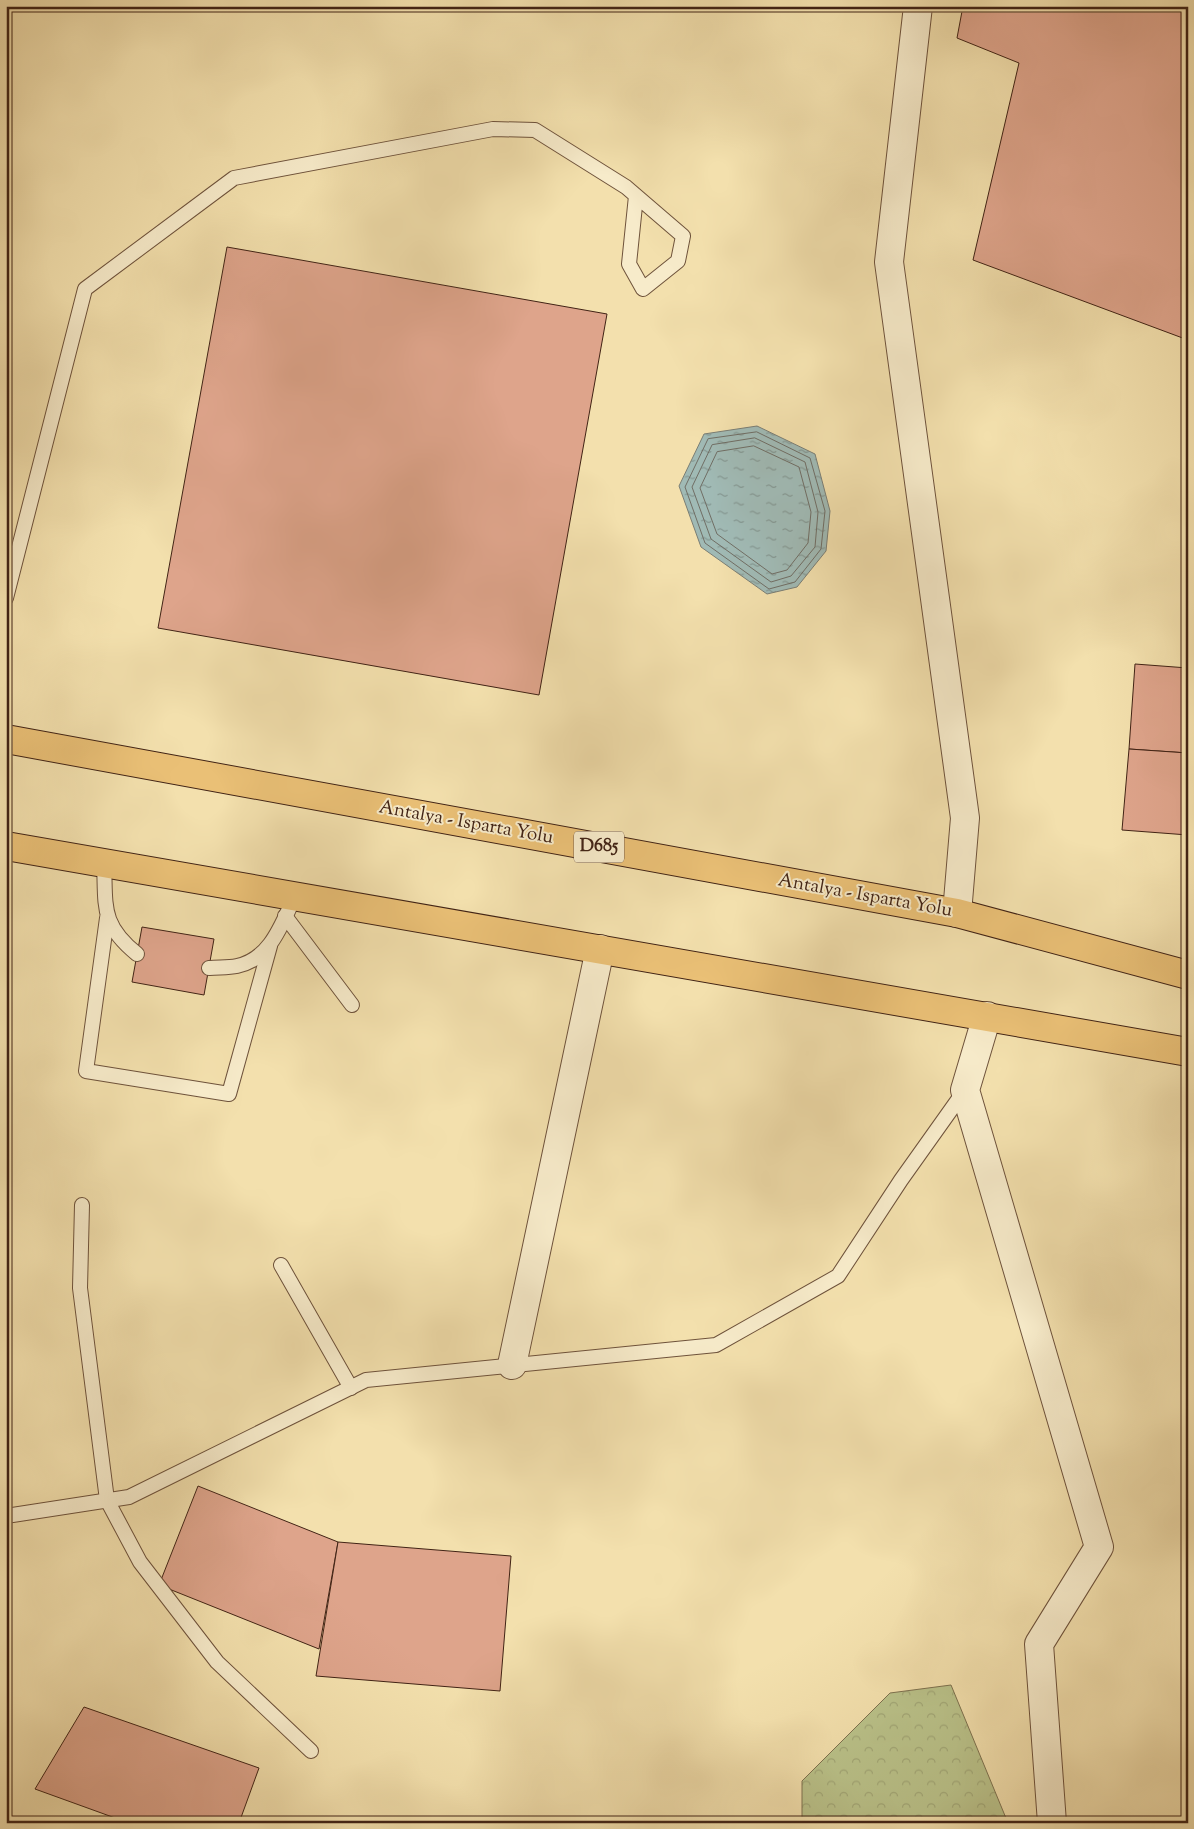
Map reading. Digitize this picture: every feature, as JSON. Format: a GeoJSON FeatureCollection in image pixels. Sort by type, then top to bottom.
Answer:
{"type":"FeatureCollection","features":[{"type":"Feature","properties":{"kind":"highway","name":"Antalya - Isparta Yolu"},"geometry":{"type":"LineString","coordinates":[[6,739],[957,913],[1188,975]]}},
{"type":"Feature","properties":{"kind":"highway"},"geometry":{"type":"LineString","coordinates":[[6,846],[104,863],[290,906],[600,949],[1188,1052]]}},
{"type":"Feature","properties":{"kind":"street"},"geometry":{"type":"LineString","coordinates":[[918,6],[889,262],[965,818],[957,913]]}},
{"type":"Feature","properties":{"kind":"street"},"geometry":{"type":"LineString","coordinates":[[512,1366],[600,949]]}},
{"type":"Feature","properties":{"kind":"street"},"geometry":{"type":"LineString","coordinates":[[987,1016],[964,1090],[1099,1547],[1039,1644],[1052,1823]]}},
{"type":"Feature","properties":{"kind":"lane"},"geometry":{"type":"LineString","coordinates":[[6,598],[84,289],[234,178],[493,129],[535,130],[636,196],[683,236],[678,261],[643,289],[629,264],[636,196]]}},
{"type":"Feature","properties":{"kind":"lane"},"geometry":{"type":"LineString","coordinates":[[104,863],[107,918],[86,1071],[229,1094],[270,946],[290,906]]}},
{"type":"Feature","properties":{"kind":"lane"},"geometry":{"type":"LineString","coordinates":[[290,906],[352,1005]]}},
{"type":"Feature","properties":{"kind":"lane"},"geometry":{"type":"LineString","coordinates":[[107,918],[118,937],[137,954]]}},
{"type":"Feature","properties":{"kind":"lane"},"geometry":{"type":"LineString","coordinates":[[209,968],[238,966],[254,959],[270,946]]}},
{"type":"Feature","properties":{"kind":"lane"},"geometry":{"type":"LineString","coordinates":[[6,1516],[129,1497],[366,1380],[716,1345],[838,1276],[901,1180],[964,1090]]}},
{"type":"Feature","properties":{"kind":"lane"},"geometry":{"type":"LineString","coordinates":[[82,1205],[80,1288],[106,1500],[140,1562],[216,1662],[311,1751]]}},
{"type":"Feature","properties":{"kind":"lane"},"geometry":{"type":"LineString","coordinates":[[281,1265],[351,1388]]}},
{"type":"Feature","properties":{"kind":"green space"},"geometry":{"type":"Polygon","coordinates":[[[951,1685],[1008,1823],[802,1823],[802,1781],[890,1693],[951,1685]]]}},
{"type":"Feature","properties":{"kind":"water"},"geometry":{"type":"Polygon","coordinates":[[[757,426],[815,454],[830,511],[826,551],[797,587],[767,594],[701,547],[679,486],[704,434],[757,426]]]}},
{"type":"Feature","properties":{"kind":"building"},"geometry":{"type":"Polygon","coordinates":[[[963,6],[1188,6],[1188,340],[973,260],[1019,63],[957,38],[963,6]]]}},
{"type":"Feature","properties":{"kind":"building"},"geometry":{"type":"Polygon","coordinates":[[[227,247],[607,314],[539,695],[158,628],[227,247]]]}},
{"type":"Feature","properties":{"kind":"building"},"geometry":{"type":"Polygon","coordinates":[[[1135,664],[1188,668],[1188,753],[1129,749],[1135,664]]]}},
{"type":"Feature","properties":{"kind":"building"},"geometry":{"type":"Polygon","coordinates":[[[1129,749],[1188,753],[1188,835],[1122,830],[1129,749]]]}},
{"type":"Feature","properties":{"kind":"building"},"geometry":{"type":"Polygon","coordinates":[[[142,927],[214,939],[204,995],[132,982],[142,927]]]}},
{"type":"Feature","properties":{"kind":"building"},"geometry":{"type":"Polygon","coordinates":[[[198,1486],[338,1542],[319,1649],[159,1585],[198,1486]]]}},
{"type":"Feature","properties":{"kind":"building"},"geometry":{"type":"Polygon","coordinates":[[[338,1542],[511,1556],[500,1691],[316,1676],[338,1542]]]}},
{"type":"Feature","properties":{"kind":"building"},"geometry":{"type":"Polygon","coordinates":[[[84,1707],[259,1768],[239,1823],[129,1823],[35,1789],[84,1707]]]}}]}
